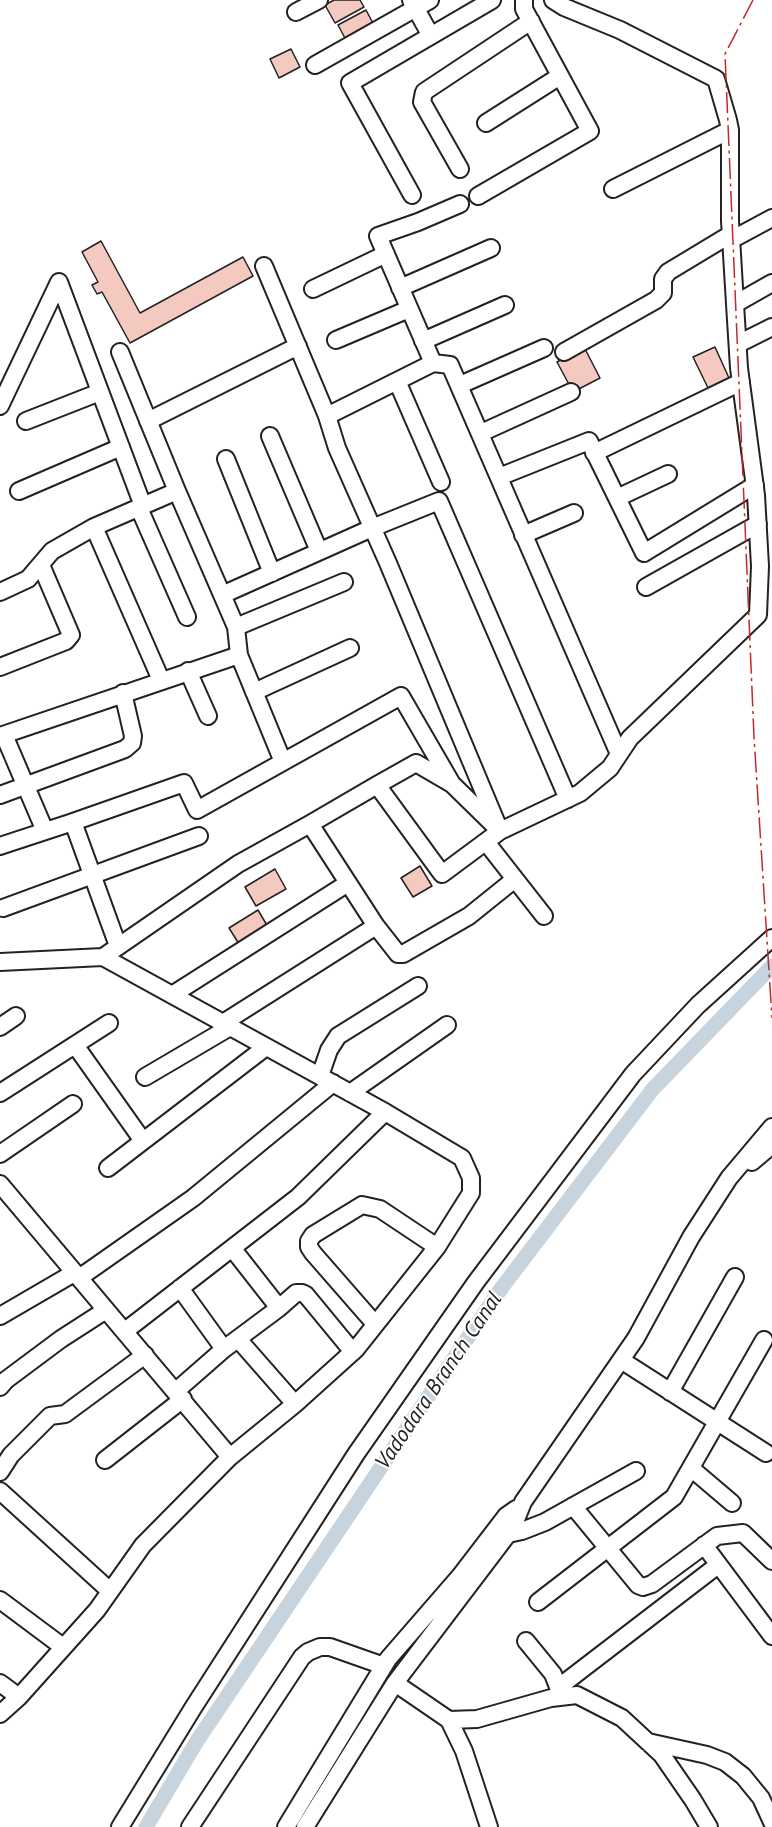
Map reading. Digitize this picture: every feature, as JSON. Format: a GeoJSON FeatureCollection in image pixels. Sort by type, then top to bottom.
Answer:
{"type":"FeatureCollection","features":[{"type":"Feature","properties":{"kind":"street"},"geometry":{"type":"LineString","coordinates":[[296,12],[319,0]]}},
{"type":"Feature","properties":{"kind":"street"},"geometry":{"type":"LineString","coordinates":[[412,195],[350,83],[492,0]]}},
{"type":"Feature","properties":{"kind":"street"},"geometry":{"type":"LineString","coordinates":[[478,196],[590,131],[531,21],[525,9],[524,0]]}},
{"type":"Feature","properties":{"kind":"street"},"geometry":{"type":"LineString","coordinates":[[553,0],[564,7],[620,30],[716,80],[730,130],[731,237],[735,304],[741,382],[758,524],[760,566],[758,615]]}},
{"type":"Feature","properties":{"kind":"street"},"geometry":{"type":"LineString","coordinates":[[315,65],[419,3],[431,36]]}},
{"type":"Feature","properties":{"kind":"street"},"geometry":{"type":"LineString","coordinates":[[460,169],[422,102],[424,92],[531,21]]}},
{"type":"Feature","properties":{"kind":"street"},"geometry":{"type":"LineString","coordinates":[[486,123],[560,76]]}},
{"type":"Feature","properties":{"kind":"street"},"geometry":{"type":"LineString","coordinates":[[613,189],[730,130]]}},
{"type":"Feature","properties":{"kind":"street"},"geometry":{"type":"LineString","coordinates":[[433,363],[378,236],[460,204]]}},
{"type":"Feature","properties":{"kind":"street"},"geometry":{"type":"LineString","coordinates":[[564,352],[656,300],[663,292],[663,279],[668,272],[731,237],[772,218]]}},
{"type":"Feature","properties":{"kind":"street"},"geometry":{"type":"LineString","coordinates":[[400,288],[491,248]]}},
{"type":"Feature","properties":{"kind":"street"},"geometry":{"type":"LineString","coordinates":[[313,289],[386,254]]}},
{"type":"Feature","properties":{"kind":"street"},"geometry":{"type":"LineString","coordinates":[[264,266],[327,416],[337,448],[500,831]]}},
{"type":"Feature","properties":{"kind":"street"},"geometry":{"type":"LineString","coordinates":[[0,406],[59,282],[141,507],[188,617]]}},
{"type":"Feature","properties":{"kind":"street"},"geometry":{"type":"LineString","coordinates":[[735,304],[772,283]]}},
{"type":"Feature","properties":{"kind":"street"},"geometry":{"type":"LineString","coordinates":[[423,341],[505,305]]}},
{"type":"Feature","properties":{"kind":"street"},"geometry":{"type":"LineString","coordinates":[[336,340],[410,309]]}},
{"type":"Feature","properties":{"kind":"street"},"geometry":{"type":"LineString","coordinates":[[738,344],[772,327]]}},
{"type":"Feature","properties":{"kind":"street"},"geometry":{"type":"LineString","coordinates":[[148,421],[298,346]]}},
{"type":"Feature","properties":{"kind":"street"},"geometry":{"type":"LineString","coordinates":[[460,385],[544,348]]}},
{"type":"Feature","properties":{"kind":"street"},"geometry":{"type":"LineString","coordinates":[[120,352],[236,627],[239,654],[283,762]]}},
{"type":"Feature","properties":{"kind":"street"},"geometry":{"type":"LineString","coordinates":[[327,416],[433,363],[450,364],[619,754]]}},
{"type":"Feature","properties":{"kind":"street"},"geometry":{"type":"LineString","coordinates":[[397,381],[441,482]]}},
{"type":"Feature","properties":{"kind":"street"},"geometry":{"type":"LineString","coordinates":[[594,453],[741,382]]}},
{"type":"Feature","properties":{"kind":"street"},"geometry":{"type":"LineString","coordinates":[[26,421],[100,392]]}},
{"type":"Feature","properties":{"kind":"street"},"geometry":{"type":"LineString","coordinates":[[481,434],[571,392]]}},
{"type":"Feature","properties":{"kind":"street"},"geometry":{"type":"LineString","coordinates":[[270,436],[320,551]]}},
{"type":"Feature","properties":{"kind":"street"},"geometry":{"type":"LineString","coordinates":[[499,477],[589,441],[644,553],[755,485]]}},
{"type":"Feature","properties":{"kind":"street"},"geometry":{"type":"LineString","coordinates":[[19,491],[121,447]]}},
{"type":"Feature","properties":{"kind":"street"},"geometry":{"type":"LineString","coordinates":[[226,459],[272,573]]}},
{"type":"Feature","properties":{"kind":"street"},"geometry":{"type":"LineString","coordinates":[[617,498],[668,474]]}},
{"type":"Feature","properties":{"kind":"street"},"geometry":{"type":"LineString","coordinates":[[0,592],[21,583],[35,573],[52,551],[94,527],[177,491]]}},
{"type":"Feature","properties":{"kind":"street"},"geometry":{"type":"LineString","coordinates":[[222,595],[372,528],[439,501],[568,799]]}},
{"type":"Feature","properties":{"kind":"street"},"geometry":{"type":"LineString","coordinates":[[523,535],[574,513]]}},
{"type":"Feature","properties":{"kind":"street"},"geometry":{"type":"LineString","coordinates":[[646,587],[758,524]]}},
{"type":"Feature","properties":{"kind":"street"},"geometry":{"type":"LineString","coordinates":[[94,527],[161,680]]}},
{"type":"Feature","properties":{"kind":"street"},"geometry":{"type":"LineString","coordinates":[[0,667],[66,641],[71,634],[41,565]]}},
{"type":"Feature","properties":{"kind":"street"},"geometry":{"type":"LineString","coordinates":[[236,627],[344,582]]}},
{"type":"Feature","properties":{"kind":"street"},"geometry":{"type":"LineString","coordinates":[[377,785],[442,874],[500,831],[580,793],[610,768],[630,738],[772,604]]}},
{"type":"Feature","properties":{"kind":"street"},"geometry":{"type":"LineString","coordinates":[[254,692],[350,648]]}},
{"type":"Feature","properties":{"kind":"street"},"geometry":{"type":"LineString","coordinates":[[45,831],[2,735],[239,654]]}},
{"type":"Feature","properties":{"kind":"street"},"geometry":{"type":"LineString","coordinates":[[188,671],[208,716]]}},
{"type":"Feature","properties":{"kind":"street"},"geometry":{"type":"LineString","coordinates":[[0,795],[125,749],[132,743],[134,736],[123,693]]}},
{"type":"Feature","properties":{"kind":"street"},"geometry":{"type":"LineString","coordinates":[[0,846],[184,783],[197,810],[401,696],[452,784]]}},
{"type":"Feature","properties":{"kind":"street"},"geometry":{"type":"LineString","coordinates":[[103,957],[238,864],[416,764],[452,784],[500,831]]}},
{"type":"Feature","properties":{"kind":"street"},"geometry":{"type":"LineString","coordinates":[[73,822],[118,946]]}},
{"type":"Feature","properties":{"kind":"street"},"geometry":{"type":"LineString","coordinates":[[310,824],[376,926],[398,954],[403,954],[469,916],[515,879]]}},
{"type":"Feature","properties":{"kind":"street"},"geometry":{"type":"LineString","coordinates":[[3,908],[199,836]]}},
{"type":"Feature","properties":{"kind":"street"},"geometry":{"type":"LineString","coordinates":[[486,842],[544,916]]}},
{"type":"Feature","properties":{"kind":"street"},"geometry":{"type":"LineString","coordinates":[[172,995],[348,883]]}},
{"type":"Feature","properties":{"kind":"street"},"geometry":{"type":"LineString","coordinates":[[145,1077],[376,926]]}},
{"type":"Feature","properties":{"kind":"street"},"geometry":{"type":"LineString","coordinates":[[120,1827],[193,1708],[356,1454],[476,1282],[633,1074],[698,1005],[772,938]]}},
{"type":"Feature","properties":{"kind":"street"},"geometry":{"type":"LineString","coordinates":[[0,962],[103,957],[385,1112],[462,1158],[471,1178],[471,1193],[437,1247],[352,1352],[295,1404],[230,1457],[143,1545],[97,1610],[19,1697],[0,1714]]}},
{"type":"Feature","properties":{"kind":"street"},"geometry":{"type":"LineString","coordinates":[[0,1316],[76,1276],[193,1198],[327,1080],[329,1050],[338,1036],[418,986]]}},
{"type":"Feature","properties":{"kind":"street"},"geometry":{"type":"LineString","coordinates":[[0,1027],[16,1016]]}},
{"type":"Feature","properties":{"kind":"street"},"geometry":{"type":"LineString","coordinates":[[0,1093],[109,1023]]}},
{"type":"Feature","properties":{"kind":"street"},"geometry":{"type":"LineString","coordinates":[[350,1093],[447,1025]]}},
{"type":"Feature","properties":{"kind":"street"},"geometry":{"type":"LineString","coordinates":[[75,1045],[143,1141]]}},
{"type":"Feature","properties":{"kind":"street"},"geometry":{"type":"LineString","coordinates":[[108,1168],[266,1047]]}},
{"type":"Feature","properties":{"kind":"street"},"geometry":{"type":"LineString","coordinates":[[0,1154],[72,1104]]}},
{"type":"Feature","properties":{"kind":"street"},"geometry":{"type":"LineString","coordinates":[[125,1331],[298,1197],[385,1112]]}},
{"type":"Feature","properties":{"kind":"street"},"geometry":{"type":"LineString","coordinates":[[305,1827],[395,1683],[508,1534],[523,1502],[636,1338],[691,1237],[737,1168],[772,1127]]}},
{"type":"Feature","properties":{"kind":"street"},"geometry":{"type":"LineString","coordinates":[[737,1168],[756,1160],[772,1145]]}},
{"type":"Feature","properties":{"kind":"street"},"geometry":{"type":"LineString","coordinates":[[0,1184],[230,1457]]}},
{"type":"Feature","properties":{"kind":"street"},"geometry":{"type":"LineString","coordinates":[[375,1324],[313,1253],[309,1247],[309,1241],[313,1235],[362,1205],[380,1209],[437,1247]]}},
{"type":"Feature","properties":{"kind":"street"},"geometry":{"type":"LineString","coordinates":[[232,1248],[279,1308]]}},
{"type":"Feature","properties":{"kind":"street"},"geometry":{"type":"LineString","coordinates":[[670,1392],[735,1277]]}},
{"type":"Feature","properties":{"kind":"street"},"geometry":{"type":"LineString","coordinates":[[180,1288],[231,1344],[295,1404]]}},
{"type":"Feature","properties":{"kind":"street"},"geometry":{"type":"LineString","coordinates":[[105,1460],[179,1395],[231,1344],[296,1293],[302,1293],[352,1352]]}},
{"type":"Feature","properties":{"kind":"street"},"geometry":{"type":"LineString","coordinates":[[0,1387],[61,1339],[106,1310]]}},
{"type":"Feature","properties":{"kind":"street"},"geometry":{"type":"LineString","coordinates":[[538,1602],[667,1505],[680,1490],[764,1340]]}},
{"type":"Feature","properties":{"kind":"street"},"geometry":{"type":"LineString","coordinates":[[0,1472],[11,1455],[50,1416],[65,1414],[145,1354]]}},
{"type":"Feature","properties":{"kind":"street"},"geometry":{"type":"LineString","coordinates":[[621,1360],[766,1453]]}},
{"type":"Feature","properties":{"kind":"street"},"geometry":{"type":"LineString","coordinates":[[692,1469],[732,1503]]}},
{"type":"Feature","properties":{"kind":"street"},"geometry":{"type":"LineString","coordinates":[[508,1534],[534,1527],[636,1471]]}},
{"type":"Feature","properties":{"kind":"street"},"geometry":{"type":"LineString","coordinates":[[0,1491],[110,1591]]}},
{"type":"Feature","properties":{"kind":"street"},"geometry":{"type":"LineString","coordinates":[[286,1827],[384,1666],[460,1576],[506,1516],[523,1502]]}},
{"type":"Feature","properties":{"kind":"street"},"geometry":{"type":"LineString","coordinates":[[573,1506],[638,1585],[643,1587],[651,1584],[717,1536],[743,1533],[772,1560]]}},
{"type":"Feature","properties":{"kind":"street"},"geometry":{"type":"LineString","coordinates":[[704,1545],[772,1636]]}},
{"type":"Feature","properties":{"kind":"street"},"geometry":{"type":"LineString","coordinates":[[449,1720],[477,1719],[551,1698],[718,1565]]}},
{"type":"Feature","properties":{"kind":"street"},"geometry":{"type":"LineString","coordinates":[[0,1600],[63,1647]]}},
{"type":"Feature","properties":{"kind":"street"},"geometry":{"type":"LineString","coordinates":[[526,1641],[548,1666],[560,1692]]}},
{"type":"Feature","properties":{"kind":"street"},"geometry":{"type":"LineString","coordinates":[[190,1827],[308,1652],[320,1647],[330,1647],[384,1666]]}},
{"type":"Feature","properties":{"kind":"street"},"geometry":{"type":"LineString","coordinates":[[0,1683],[19,1697]]}},
{"type":"Feature","properties":{"kind":"street"},"geometry":{"type":"LineString","coordinates":[[395,1683],[449,1720],[464,1750],[489,1827]]}},
{"type":"Feature","properties":{"kind":"street"},"geometry":{"type":"LineString","coordinates":[[560,1692],[577,1695],[622,1718],[662,1755],[709,1827]]}},
{"type":"Feature","properties":{"kind":"street"},"geometry":{"type":"LineString","coordinates":[[648,1742],[707,1755],[725,1762],[743,1776],[761,1798],[772,1822]]}},
{"type":"Feature","properties":{"kind":"building"},"geometry":{"type":"Polygon","coordinates":[[[334,0],[360,0],[364,7],[335,23],[325,5],[334,0]]]}},
{"type":"Feature","properties":{"kind":"building"},"geometry":{"type":"Polygon","coordinates":[[[366,10],[375,27],[347,42],[338,25],[366,10]]]}},
{"type":"Feature","properties":{"kind":"building"},"geometry":{"type":"Polygon","coordinates":[[[291,49],[300,67],[279,78],[270,59],[291,49]]]}},
{"type":"Feature","properties":{"kind":"building"},"geometry":{"type":"Polygon","coordinates":[[[101,241],[140,313],[243,257],[253,276],[130,343],[102,292],[97,294],[92,285],[98,282],[82,252],[101,241]]]}},
{"type":"Feature","properties":{"kind":"building"},"geometry":{"type":"Polygon","coordinates":[[[584,347],[600,378],[573,392],[557,362],[584,347]]]}},
{"type":"Feature","properties":{"kind":"building"},"geometry":{"type":"Polygon","coordinates":[[[715,347],[729,378],[708,388],[693,357],[715,347]]]}},
{"type":"Feature","properties":{"kind":"building"},"geometry":{"type":"Polygon","coordinates":[[[420,866],[432,886],[413,897],[401,878],[420,866]]]}},
{"type":"Feature","properties":{"kind":"building"},"geometry":{"type":"Polygon","coordinates":[[[275,869],[286,889],[256,906],[245,887],[275,869]]]}},
{"type":"Feature","properties":{"kind":"building"},"geometry":{"type":"Polygon","coordinates":[[[258,910],[268,927],[239,944],[229,928],[258,910]]]}},
{"type":"Feature","properties":{"kind":"waterway","name":"Vadodara Branch Canal"},"geometry":{"type":"LineString","coordinates":[[146,1827],[197,1741],[500,1290],[652,1090],[772,966]]}},
{"type":"Feature","properties":{"kind":"power"},"geometry":{"type":"LineString","coordinates":[[753,0],[725,54],[754,737],[772,1018]]}}]}
